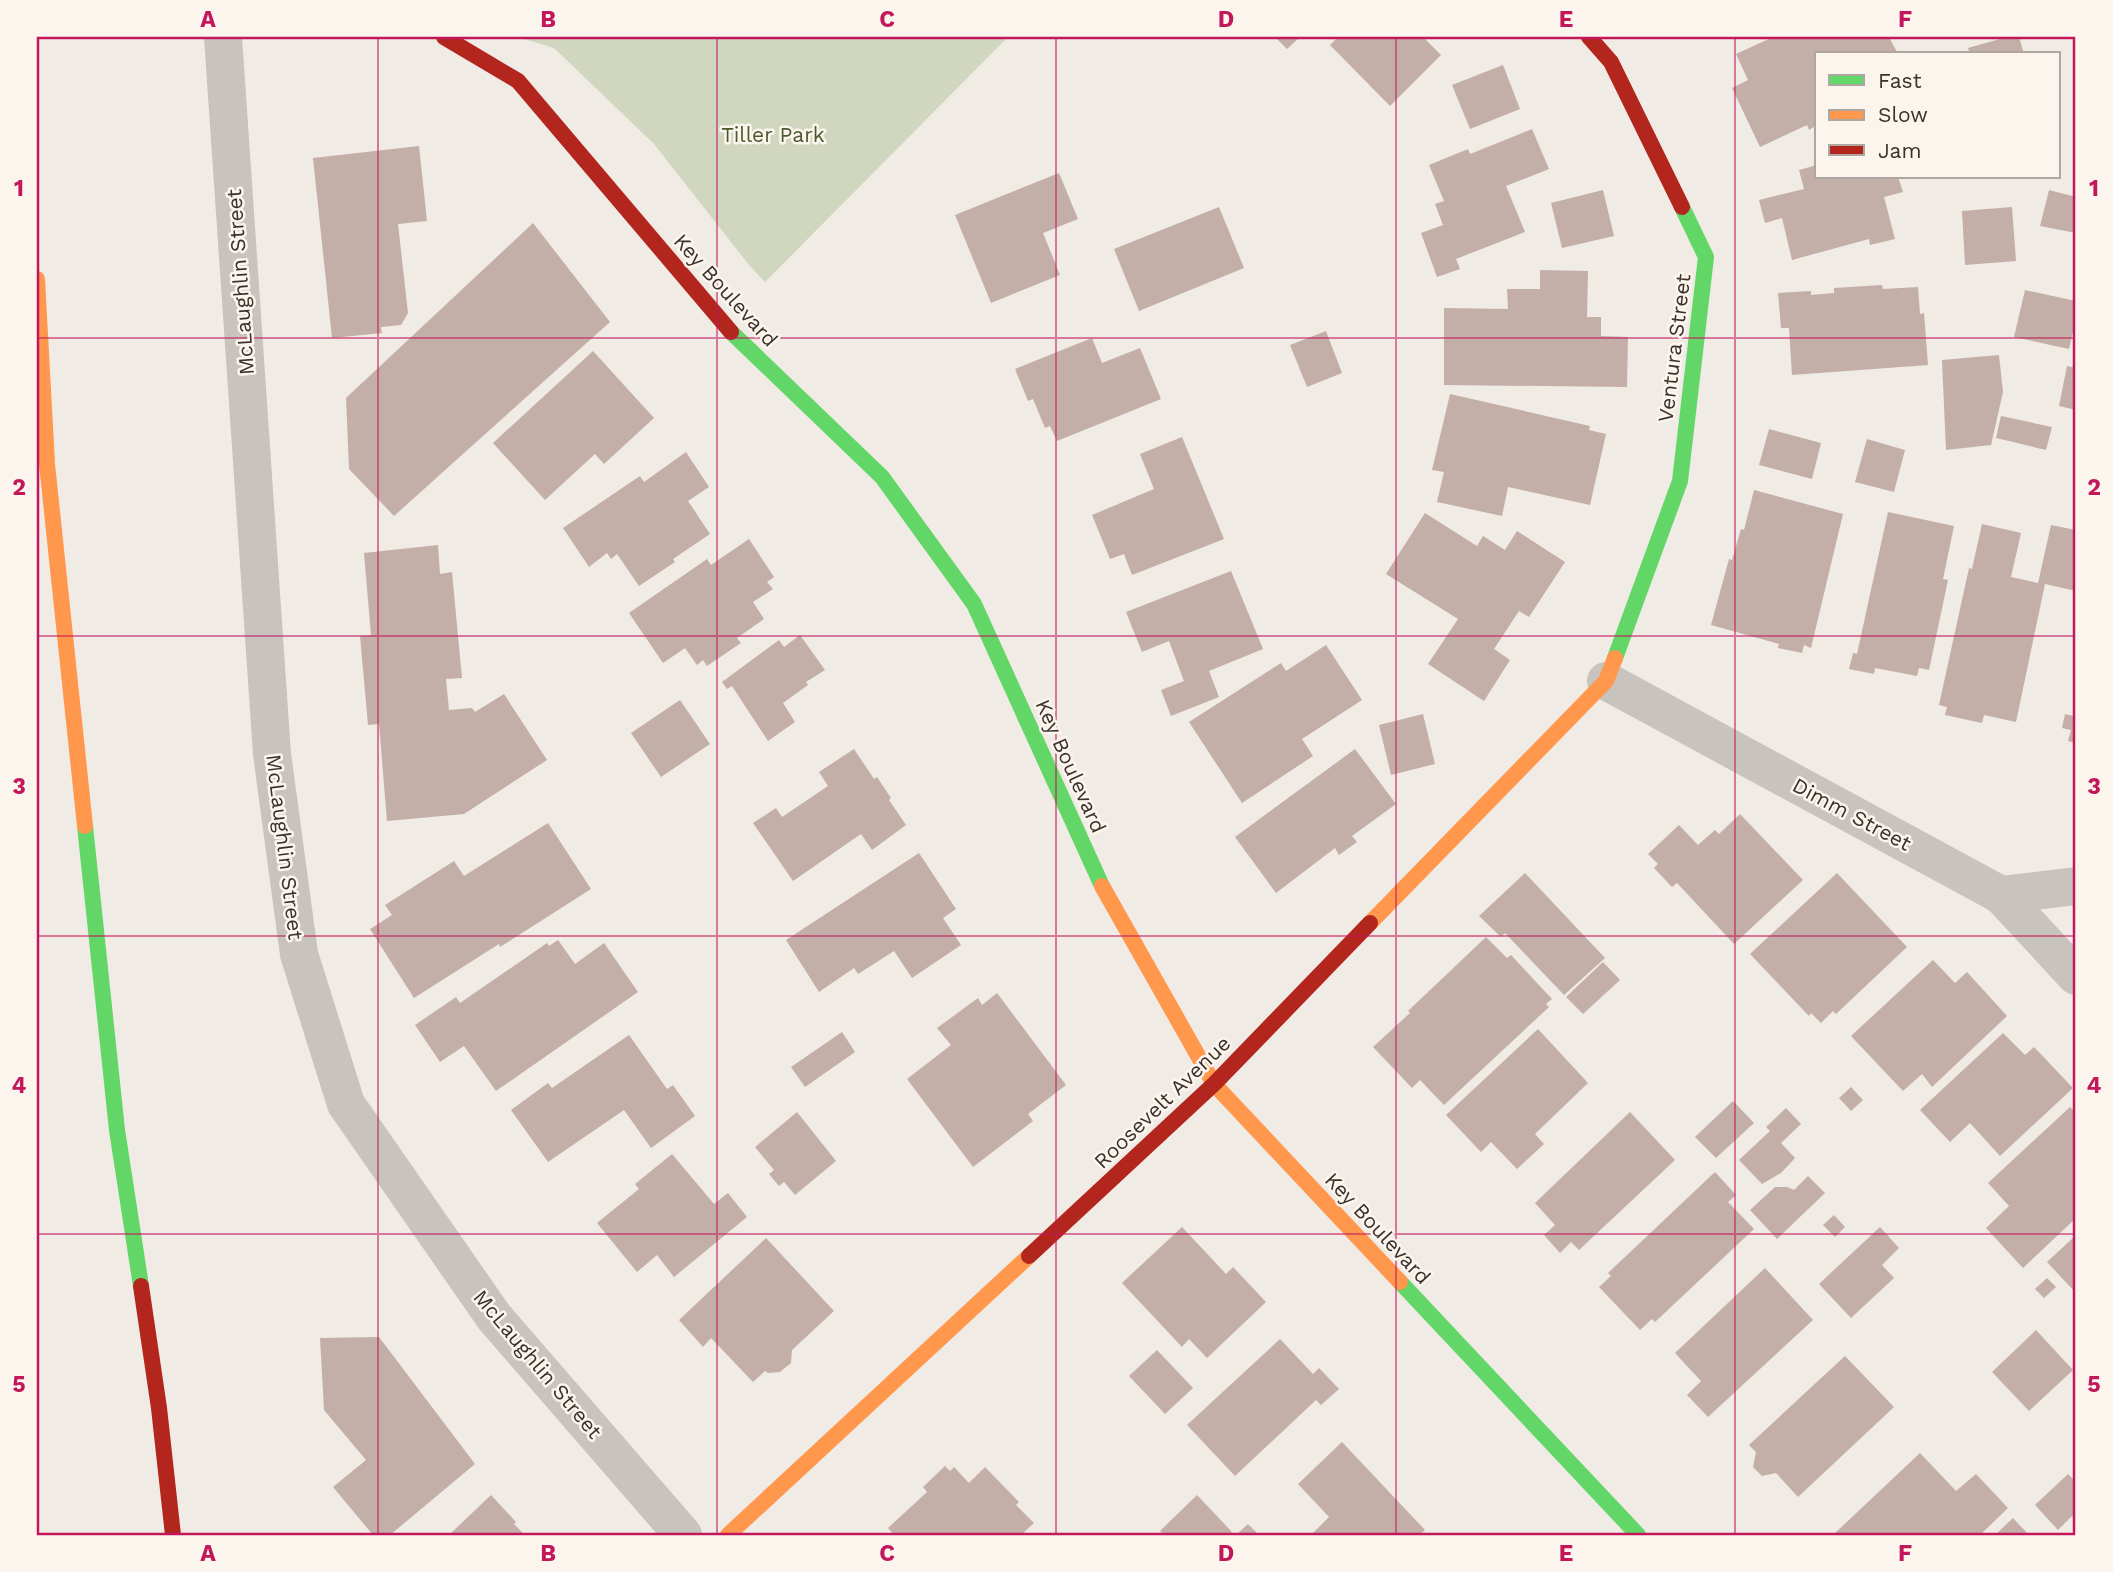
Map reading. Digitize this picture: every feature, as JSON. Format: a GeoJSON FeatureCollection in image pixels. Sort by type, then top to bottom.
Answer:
{"type":"FeatureCollection","features":[{"type":"Feature","properties":{"kind":"main road","name":"Key Boulevard"},"geometry":{"type":"LineString","coordinates":[[444,37],[518,81],[737,339],[882,477],[974,604],[1108,899],[1214,1084],[1638,1535]]}},
{"type":"Feature","properties":{"kind":"main road","name":"Ventura Street"},"geometry":{"type":"LineString","coordinates":[[1589,37],[1611,62],[1706,257],[1680,481],[1606,681]]}},
{"type":"Feature","properties":{"kind":"main road"},"geometry":{"type":"LineString","coordinates":[[37,279],[47,464],[116,1116],[159,1408],[173,1535]]}},
{"type":"Feature","properties":{"kind":"main road","name":"Roosevelt Avenue"},"geometry":{"type":"LineString","coordinates":[[728,1535],[1214,1084],[1606,681]]}},
{"type":"Feature","properties":{"kind":"street","name":"McLaughlin Street"},"geometry":{"type":"LineString","coordinates":[[222,37],[272,754],[299,954],[346,1104],[494,1317],[683,1535]]}},
{"type":"Feature","properties":{"kind":"street","name":"Dimm Street"},"geometry":{"type":"LineString","coordinates":[[1606,681],[2001,895],[2076,976]]}},
{"type":"Feature","properties":{"kind":"street"},"geometry":{"type":"LineString","coordinates":[[2001,895],[2076,886]]}},
{"type":"Feature","properties":{"kind":"green space","name":"Tiller Park"},"geometry":{"type":"Polygon","coordinates":[[[518,37],[1008,37],[765,282],[654,144],[554,48],[518,37]]]}},
{"type":"Feature","properties":{"kind":"building"},"geometry":{"type":"Polygon","coordinates":[[[1275,37],[1300,37],[1287,49],[1275,37]]]}},
{"type":"Feature","properties":{"kind":"building"},"geometry":{"type":"Polygon","coordinates":[[[1338,37],[1423,37],[1441,55],[1390,106],[1330,45],[1338,37]]]}},
{"type":"Feature","properties":{"kind":"building"},"geometry":{"type":"Polygon","coordinates":[[[1773,37],[1889,37],[1897,52],[1815,52],[1815,126],[1809,130],[1807,125],[1760,147],[1732,88],[1748,80],[1736,54],[1773,37]]]}},
{"type":"Feature","properties":{"kind":"building"},"geometry":{"type":"Polygon","coordinates":[[[2007,37],[2019,37],[2023,52],[1969,52],[1968,48],[2007,37]]]}},
{"type":"Feature","properties":{"kind":"building"},"geometry":{"type":"Polygon","coordinates":[[[1503,65],[1520,109],[1470,129],[1452,85],[1503,65]]]}},
{"type":"Feature","properties":{"kind":"building"},"geometry":{"type":"Polygon","coordinates":[[[1532,129],[1549,169],[1506,186],[1525,232],[1456,259],[1460,269],[1437,277],[1421,233],[1443,225],[1435,204],[1444,201],[1429,165],[1468,149],[1470,154],[1532,129]]]}},
{"type":"Feature","properties":{"kind":"building"},"geometry":{"type":"Polygon","coordinates":[[[419,146],[427,221],[398,224],[408,313],[401,325],[381,327],[382,333],[332,338],[313,158],[419,146]]]}},
{"type":"Feature","properties":{"kind":"building"},"geometry":{"type":"Polygon","coordinates":[[[1815,166],[1815,178],[1898,178],[1903,192],[1884,197],[1895,239],[1870,245],[1869,239],[1792,260],[1782,218],[1765,223],[1759,200],[1804,189],[1799,170],[1815,166]]]}},
{"type":"Feature","properties":{"kind":"building"},"geometry":{"type":"Polygon","coordinates":[[[1059,173],[1078,219],[1043,233],[1060,275],[991,303],[955,215],[1059,173]]]}},
{"type":"Feature","properties":{"kind":"building"},"geometry":{"type":"Polygon","coordinates":[[[1603,190],[1614,236],[1562,248],[1551,203],[1603,190]]]}},
{"type":"Feature","properties":{"kind":"building"},"geometry":{"type":"Polygon","coordinates":[[[2049,190],[2076,197],[2076,233],[2040,226],[2049,190]]]}},
{"type":"Feature","properties":{"kind":"building"},"geometry":{"type":"Polygon","coordinates":[[[1219,207],[1244,268],[1139,311],[1114,249],[1219,207]]]}},
{"type":"Feature","properties":{"kind":"building"},"geometry":{"type":"Polygon","coordinates":[[[2012,207],[2016,261],[1965,265],[1962,211],[2012,207]]]}},
{"type":"Feature","properties":{"kind":"building"},"geometry":{"type":"Polygon","coordinates":[[[533,223],[610,322],[394,516],[349,469],[346,398],[533,223]]]}},
{"type":"Feature","properties":{"kind":"building"},"geometry":{"type":"Polygon","coordinates":[[[1540,270],[1588,271],[1587,317],[1601,317],[1601,336],[1628,337],[1627,387],[1444,385],[1444,308],[1508,309],[1507,289],[1540,289],[1540,270]]]}},
{"type":"Feature","properties":{"kind":"building"},"geometry":{"type":"Polygon","coordinates":[[[1882,285],[1883,289],[1918,287],[1920,314],[1924,313],[1928,365],[1792,375],[1789,328],[1781,328],[1778,293],[1811,291],[1811,295],[1834,293],[1834,288],[1882,285]]]}},
{"type":"Feature","properties":{"kind":"building"},"geometry":{"type":"Polygon","coordinates":[[[2025,290],[2076,301],[2076,319],[2069,349],[2014,337],[2025,290]]]}},
{"type":"Feature","properties":{"kind":"building"},"geometry":{"type":"Polygon","coordinates":[[[1326,331],[1342,373],[1307,387],[1290,345],[1326,331]]]}},
{"type":"Feature","properties":{"kind":"building"},"geometry":{"type":"Polygon","coordinates":[[[1092,338],[1102,363],[1140,348],[1161,399],[1057,441],[1050,426],[1045,428],[1033,399],[1028,401],[1015,369],[1092,338]]]}},
{"type":"Feature","properties":{"kind":"building"},"geometry":{"type":"Polygon","coordinates":[[[593,351],[654,418],[604,464],[595,454],[545,500],[493,443],[593,351]]]}},
{"type":"Feature","properties":{"kind":"building"},"geometry":{"type":"Polygon","coordinates":[[[1999,355],[2003,392],[1991,445],[1946,450],[1942,360],[1999,355]]]}},
{"type":"Feature","properties":{"kind":"building"},"geometry":{"type":"Polygon","coordinates":[[[2067,366],[2076,368],[2076,410],[2059,406],[2067,366]]]}},
{"type":"Feature","properties":{"kind":"building"},"geometry":{"type":"Polygon","coordinates":[[[1450,394],[1590,426],[1589,430],[1606,434],[1590,505],[1508,487],[1502,516],[1437,502],[1444,472],[1432,470],[1450,394]]]}},
{"type":"Feature","properties":{"kind":"building"},"geometry":{"type":"Polygon","coordinates":[[[2001,416],[2052,427],[2046,450],[1996,438],[2001,416]]]}},
{"type":"Feature","properties":{"kind":"building"},"geometry":{"type":"Polygon","coordinates":[[[1769,429],[1821,443],[1812,479],[1759,465],[1769,429]]]}},
{"type":"Feature","properties":{"kind":"building"},"geometry":{"type":"Polygon","coordinates":[[[1182,437],[1224,539],[1132,575],[1124,554],[1110,559],[1092,515],[1154,489],[1140,454],[1182,437]]]}},
{"type":"Feature","properties":{"kind":"building"},"geometry":{"type":"Polygon","coordinates":[[[1867,439],[1905,450],[1894,492],[1855,482],[1867,439]]]}},
{"type":"Feature","properties":{"kind":"building"},"geometry":{"type":"Polygon","coordinates":[[[686,452],[709,487],[688,501],[710,534],[639,586],[617,554],[611,559],[607,553],[589,567],[563,528],[640,476],[644,482],[686,452]]]}},
{"type":"Feature","properties":{"kind":"building"},"geometry":{"type":"Polygon","coordinates":[[[1754,490],[1843,514],[1811,648],[1804,645],[1802,653],[1778,648],[1779,644],[1711,625],[1729,559],[1732,560],[1741,529],[1744,530],[1754,490]]]}},
{"type":"Feature","properties":{"kind":"building"},"geometry":{"type":"Polygon","coordinates":[[[1888,512],[1954,526],[1943,579],[1948,580],[1929,670],[1919,668],[1917,676],[1875,668],[1874,674],[1849,669],[1853,653],[1857,654],[1888,512]]]}},
{"type":"Feature","properties":{"kind":"building"},"geometry":{"type":"Polygon","coordinates":[[[1425,513],[1477,546],[1483,536],[1505,550],[1517,531],[1565,562],[1529,617],[1519,611],[1494,649],[1510,660],[1484,701],[1428,664],[1458,619],[1386,574],[1425,513]]]}},
{"type":"Feature","properties":{"kind":"building"},"geometry":{"type":"Polygon","coordinates":[[[1982,524],[2021,533],[2011,577],[2038,583],[2051,525],[2076,530],[2076,591],[2045,584],[2016,722],[1984,715],[1982,723],[1945,715],[1947,707],[1939,705],[1969,568],[1972,569],[1982,524]]]}},
{"type":"Feature","properties":{"kind":"building"},"geometry":{"type":"Polygon","coordinates":[[[749,539],[774,577],[767,582],[773,589],[753,602],[764,619],[737,638],[741,643],[707,666],[703,660],[697,665],[685,648],[663,663],[629,613],[707,559],[711,565],[749,539]]]}},
{"type":"Feature","properties":{"kind":"building"},"geometry":{"type":"Polygon","coordinates":[[[438,545],[440,574],[452,572],[462,678],[446,679],[449,710],[472,708],[475,712],[504,694],[547,760],[464,814],[387,821],[379,724],[368,725],[360,636],[371,635],[364,553],[438,545]]]}},
{"type":"Feature","properties":{"kind":"building"},"geometry":{"type":"Polygon","coordinates":[[[1231,571],[1263,649],[1209,671],[1219,697],[1171,716],[1161,690],[1184,681],[1169,641],[1142,652],[1126,612],[1231,571]]]}},
{"type":"Feature","properties":{"kind":"building"},"geometry":{"type":"Polygon","coordinates":[[[800,635],[825,670],[806,682],[808,685],[783,703],[795,722],[768,741],[732,686],[727,689],[722,682],[779,640],[784,647],[800,635]]]}},
{"type":"Feature","properties":{"kind":"building"},"geometry":{"type":"Polygon","coordinates":[[[1326,645],[1362,700],[1302,739],[1313,756],[1242,803],[1189,722],[1281,663],[1286,671],[1326,645]]]}},
{"type":"Feature","properties":{"kind":"building"},"geometry":{"type":"Polygon","coordinates":[[[680,700],[710,744],[661,777],[631,733],[680,700]]]}},
{"type":"Feature","properties":{"kind":"building"},"geometry":{"type":"Polygon","coordinates":[[[2075,710],[2076,743],[2068,741],[2071,730],[2062,728],[2065,714],[2074,716],[2075,710]]]}},
{"type":"Feature","properties":{"kind":"building"},"geometry":{"type":"Polygon","coordinates":[[[1423,714],[1435,764],[1391,775],[1379,725],[1423,714]]]}},
{"type":"Feature","properties":{"kind":"building"},"geometry":{"type":"Polygon","coordinates":[[[854,749],[874,779],[877,777],[906,825],[872,850],[861,834],[793,881],[753,823],[776,808],[782,817],[828,786],[819,772],[854,749]]]}},
{"type":"Feature","properties":{"kind":"building"},"geometry":{"type":"Polygon","coordinates":[[[1355,749],[1396,804],[1352,836],[1357,842],[1339,855],[1335,848],[1276,893],[1235,837],[1355,749]]]}},
{"type":"Feature","properties":{"kind":"building"},"geometry":{"type":"Polygon","coordinates":[[[1740,814],[1803,880],[1734,944],[1677,883],[1672,887],[1654,868],[1658,864],[1648,854],[1679,825],[1698,845],[1715,830],[1719,834],[1740,814]]]}},
{"type":"Feature","properties":{"kind":"building"},"geometry":{"type":"Polygon","coordinates":[[[548,823],[591,889],[414,998],[370,929],[392,915],[385,905],[454,861],[464,876],[548,823]]]}},
{"type":"Feature","properties":{"kind":"building"},"geometry":{"type":"Polygon","coordinates":[[[919,853],[956,909],[943,918],[961,945],[912,978],[894,951],[858,974],[854,968],[819,992],[786,940],[919,853]]]}},
{"type":"Feature","properties":{"kind":"building"},"geometry":{"type":"Polygon","coordinates":[[[1525,873],[1605,958],[1564,995],[1505,933],[1501,937],[1479,916],[1525,873]]]}},
{"type":"Feature","properties":{"kind":"building"},"geometry":{"type":"Polygon","coordinates":[[[1837,873],[1907,947],[1836,1014],[1833,1011],[1821,1023],[1811,1013],[1809,1016],[1750,954],[1837,873]]]}},
{"type":"Feature","properties":{"kind":"building"},"geometry":{"type":"Polygon","coordinates":[[[1486,937],[1507,958],[1511,955],[1552,999],[1546,1004],[1549,1007],[1444,1105],[1420,1080],[1412,1088],[1373,1047],[1486,937]]]}},
{"type":"Feature","properties":{"kind":"building"},"geometry":{"type":"Polygon","coordinates":[[[558,940],[575,964],[604,943],[638,992],[496,1091],[464,1046],[440,1062],[415,1025],[456,997],[460,1003],[547,943],[549,946],[558,940]]]}},
{"type":"Feature","properties":{"kind":"building"},"geometry":{"type":"Polygon","coordinates":[[[1933,960],[1955,983],[1967,972],[2007,1016],[1932,1087],[1922,1074],[1903,1091],[1851,1036],[1933,960]]]}},
{"type":"Feature","properties":{"kind":"building"},"geometry":{"type":"Polygon","coordinates":[[[1603,962],[1620,980],[1583,1014],[1566,997],[1603,962]]]}},
{"type":"Feature","properties":{"kind":"building"},"geometry":{"type":"Polygon","coordinates":[[[997,993],[1066,1085],[1028,1114],[1033,1121],[973,1167],[907,1079],[951,1045],[937,1028],[978,998],[982,1005],[997,993]]]}},
{"type":"Feature","properties":{"kind":"building"},"geometry":{"type":"Polygon","coordinates":[[[1538,1029],[1588,1083],[1535,1134],[1544,1144],[1517,1169],[1491,1142],[1481,1152],[1446,1115],[1538,1029]]]}},
{"type":"Feature","properties":{"kind":"building"},"geometry":{"type":"Polygon","coordinates":[[[842,1032],[855,1052],[805,1087],[791,1067],[842,1032]]]}},
{"type":"Feature","properties":{"kind":"building"},"geometry":{"type":"Polygon","coordinates":[[[2003,1033],[2025,1055],[2034,1047],[2073,1088],[2000,1156],[1970,1123],[1950,1142],[1920,1110],[2003,1033]]]}},
{"type":"Feature","properties":{"kind":"building"},"geometry":{"type":"Polygon","coordinates":[[[629,1035],[667,1089],[673,1085],[695,1116],[651,1148],[624,1110],[548,1162],[511,1110],[548,1083],[552,1088],[629,1035]]]}},
{"type":"Feature","properties":{"kind":"building"},"geometry":{"type":"Polygon","coordinates":[[[1851,1087],[1863,1100],[1851,1111],[1839,1098],[1851,1087]]]}},
{"type":"Feature","properties":{"kind":"building"},"geometry":{"type":"Polygon","coordinates":[[[1733,1101],[1754,1123],[1716,1158],[1695,1137],[1733,1101]]]}},
{"type":"Feature","properties":{"kind":"building"},"geometry":{"type":"Polygon","coordinates":[[[2070,1107],[2076,1113],[2076,1218],[2023,1268],[1986,1228],[2009,1206],[1988,1183],[2070,1107]]]}},
{"type":"Feature","properties":{"kind":"building"},"geometry":{"type":"Polygon","coordinates":[[[1786,1108],[1801,1124],[1781,1143],[1795,1158],[1781,1173],[1762,1184],[1739,1160],[1770,1131],[1766,1127],[1786,1108]]]}},
{"type":"Feature","properties":{"kind":"building"},"geometry":{"type":"Polygon","coordinates":[[[797,1112],[836,1161],[795,1195],[784,1182],[779,1186],[769,1174],[774,1170],[755,1147],[797,1112]]]}},
{"type":"Feature","properties":{"kind":"building"},"geometry":{"type":"Polygon","coordinates":[[[1630,1112],[1675,1160],[1579,1250],[1571,1242],[1560,1253],[1544,1235],[1555,1225],[1535,1203],[1630,1112]]]}},
{"type":"Feature","properties":{"kind":"building"},"geometry":{"type":"Polygon","coordinates":[[[672,1154],[714,1204],[728,1193],[747,1217],[674,1277],[657,1255],[637,1272],[597,1223],[639,1189],[635,1184],[672,1154]]]}},
{"type":"Feature","properties":{"kind":"building"},"geometry":{"type":"Polygon","coordinates":[[[1715,1172],[1736,1195],[1728,1202],[1754,1229],[1655,1322],[1652,1319],[1640,1330],[1599,1287],[1611,1276],[1608,1273],[1715,1172]]]}},
{"type":"Feature","properties":{"kind":"building"},"geometry":{"type":"Polygon","coordinates":[[[1808,1176],[1825,1193],[1777,1239],[1750,1210],[1775,1187],[1794,1190],[1808,1176]]]}},
{"type":"Feature","properties":{"kind":"building"},"geometry":{"type":"Polygon","coordinates":[[[1834,1215],[1845,1227],[1835,1237],[1823,1225],[1834,1215]]]}},
{"type":"Feature","properties":{"kind":"building"},"geometry":{"type":"Polygon","coordinates":[[[1182,1227],[1226,1274],[1233,1267],[1266,1302],[1207,1358],[1189,1339],[1182,1347],[1122,1283],[1182,1227]]]}},
{"type":"Feature","properties":{"kind":"building"},"geometry":{"type":"Polygon","coordinates":[[[1880,1227],[1899,1248],[1882,1265],[1894,1278],[1851,1318],[1819,1284],[1880,1227]]]}},
{"type":"Feature","properties":{"kind":"building"},"geometry":{"type":"Polygon","coordinates":[[[766,1238],[834,1311],[792,1350],[791,1363],[780,1372],[765,1371],[753,1382],[711,1338],[703,1347],[679,1320],[766,1238]]]}},
{"type":"Feature","properties":{"kind":"building"},"geometry":{"type":"Polygon","coordinates":[[[2073,1238],[2076,1243],[2076,1293],[2047,1262],[2073,1238]]]}},
{"type":"Feature","properties":{"kind":"building"},"geometry":{"type":"Polygon","coordinates":[[[1765,1268],[1813,1320],[1708,1417],[1687,1395],[1701,1381],[1675,1353],[1765,1268]]]}},
{"type":"Feature","properties":{"kind":"building"},"geometry":{"type":"Polygon","coordinates":[[[2047,1278],[2056,1287],[2044,1298],[2035,1289],[2047,1278]]]}},
{"type":"Feature","properties":{"kind":"building"},"geometry":{"type":"Polygon","coordinates":[[[2036,1330],[2073,1370],[2029,1411],[1992,1372],[2036,1330]]]}},
{"type":"Feature","properties":{"kind":"building"},"geometry":{"type":"Polygon","coordinates":[[[379,1337],[475,1464],[390,1535],[373,1535],[333,1487],[366,1460],[324,1410],[320,1338],[379,1337]]]}},
{"type":"Feature","properties":{"kind":"building"},"geometry":{"type":"Polygon","coordinates":[[[1280,1339],[1313,1374],[1319,1368],[1339,1389],[1321,1405],[1316,1400],[1235,1476],[1187,1425],[1280,1339]]]}},
{"type":"Feature","properties":{"kind":"building"},"geometry":{"type":"Polygon","coordinates":[[[1157,1350],[1193,1388],[1165,1414],[1129,1376],[1157,1350]]]}},
{"type":"Feature","properties":{"kind":"building"},"geometry":{"type":"Polygon","coordinates":[[[1845,1356],[1894,1407],[1798,1497],[1776,1473],[1762,1476],[1753,1467],[1756,1452],[1749,1445],[1845,1356]]]}},
{"type":"Feature","properties":{"kind":"building"},"geometry":{"type":"Polygon","coordinates":[[[1342,1442],[1425,1530],[1419,1535],[1312,1534],[1329,1517],[1298,1484],[1342,1442]]]}},
{"type":"Feature","properties":{"kind":"building"},"geometry":{"type":"Polygon","coordinates":[[[1920,1453],[1956,1491],[1976,1474],[2008,1508],[1980,1535],[1833,1535],[1920,1453]]]}},
{"type":"Feature","properties":{"kind":"building"},"geometry":{"type":"Polygon","coordinates":[[[945,1466],[950,1471],[954,1467],[969,1483],[985,1467],[1019,1502],[1016,1505],[1034,1523],[1021,1535],[894,1535],[888,1528],[927,1492],[923,1487],[945,1466]]]}},
{"type":"Feature","properties":{"kind":"building"},"geometry":{"type":"Polygon","coordinates":[[[2068,1474],[2076,1482],[2076,1512],[2058,1530],[2035,1505],[2068,1474]]]}},
{"type":"Feature","properties":{"kind":"building"},"geometry":{"type":"Polygon","coordinates":[[[491,1495],[525,1535],[449,1535],[491,1495]]]}},
{"type":"Feature","properties":{"kind":"building"},"geometry":{"type":"Polygon","coordinates":[[[1197,1495],[1232,1532],[1228,1535],[1164,1535],[1160,1531],[1197,1495]]]}},
{"type":"Feature","properties":{"kind":"building"},"geometry":{"type":"Polygon","coordinates":[[[2013,1518],[2029,1535],[1995,1535],[2013,1518]]]}},
{"type":"Feature","properties":{"kind":"building"},"geometry":{"type":"Polygon","coordinates":[[[1248,1524],[1259,1535],[1236,1535],[1248,1524]]]}},
{"type":"Feature","properties":{"kind":"traffic: fast"},"geometry":{"type":"LineString","coordinates":[[1615,658],[1680,481],[1706,257],[1682,207]]}},
{"type":"Feature","properties":{"kind":"traffic: fast"},"geometry":{"type":"LineString","coordinates":[[731,332],[882,477],[974,604],[1102,886]]}},
{"type":"Feature","properties":{"kind":"traffic: fast"},"geometry":{"type":"LineString","coordinates":[[85,826],[117,1130],[141,1286]]}},
{"type":"Feature","properties":{"kind":"traffic: fast"},"geometry":{"type":"LineString","coordinates":[[1400,1282],[1638,1535]]}},
{"type":"Feature","properties":{"kind":"traffic: slow"},"geometry":{"type":"LineString","coordinates":[[37,279],[47,464],[85,826]]}},
{"type":"Feature","properties":{"kind":"traffic: slow"},"geometry":{"type":"LineString","coordinates":[[1370,923],[1606,681],[1615,658]]}},
{"type":"Feature","properties":{"kind":"traffic: slow"},"geometry":{"type":"LineString","coordinates":[[1102,886],[1214,1084],[1400,1282]]}},
{"type":"Feature","properties":{"kind":"traffic: slow"},"geometry":{"type":"LineString","coordinates":[[728,1535],[1029,1256]]}},
{"type":"Feature","properties":{"kind":"traffic: jam"},"geometry":{"type":"LineString","coordinates":[[444,37],[518,81],[731,332]]}},
{"type":"Feature","properties":{"kind":"traffic: jam"},"geometry":{"type":"LineString","coordinates":[[1589,37],[1611,62],[1682,207]]}},
{"type":"Feature","properties":{"kind":"traffic: jam"},"geometry":{"type":"LineString","coordinates":[[1029,1256],[1214,1084],[1370,923]]}},
{"type":"Feature","properties":{"kind":"traffic: jam"},"geometry":{"type":"LineString","coordinates":[[141,1286],[159,1408],[173,1535]]}}]}
